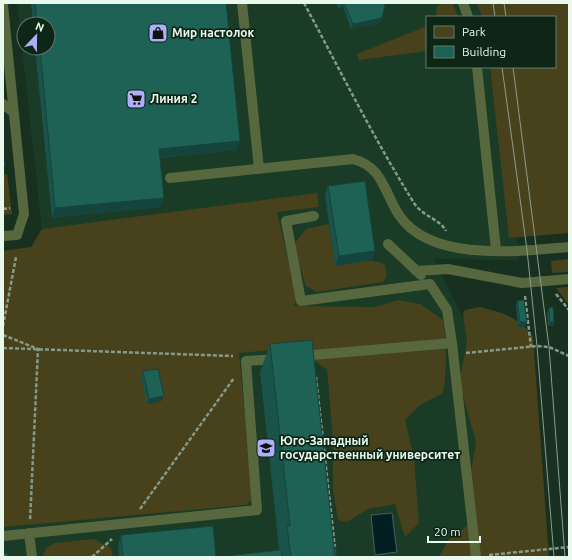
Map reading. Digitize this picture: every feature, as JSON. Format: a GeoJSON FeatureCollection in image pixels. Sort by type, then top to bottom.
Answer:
{"type":"FeatureCollection","features":[{"type":"Feature","properties":{"kind":"lane"},"geometry":{"type":"LineString","coordinates":[[242,3],[259,169]]}},
{"type":"Feature","properties":{"kind":"lane"},"geometry":{"type":"LineString","coordinates":[[463,3],[468,16]]}},
{"type":"Feature","properties":{"kind":"lane"},"geometry":{"type":"LineString","coordinates":[[3,5],[4,36],[24,214],[17,235],[3,236]]}},
{"type":"Feature","properties":{"kind":"lane"},"geometry":{"type":"LineString","coordinates":[[477,68],[496,250]]}},
{"type":"Feature","properties":{"kind":"lane"},"geometry":{"type":"LineString","coordinates":[[3,104],[13,112]]}},
{"type":"Feature","properties":{"kind":"lane"},"geometry":{"type":"LineString","coordinates":[[170,178],[353,159],[364,162],[374,169],[400,216],[412,229],[441,245],[496,250],[569,247]]}},
{"type":"Feature","properties":{"kind":"lane"},"geometry":{"type":"LineString","coordinates":[[314,216],[286,221],[301,301],[430,284]]}},
{"type":"Feature","properties":{"kind":"lane"},"geometry":{"type":"LineString","coordinates":[[388,244],[430,284],[447,310],[476,557]]}},
{"type":"Feature","properties":{"kind":"lane"},"geometry":{"type":"LineString","coordinates":[[416,271],[448,269],[522,283],[569,279]]}},
{"type":"Feature","properties":{"kind":"lane"},"geometry":{"type":"LineString","coordinates":[[3,536],[257,510],[246,361],[452,343]]}},
{"type":"Feature","properties":{"kind":"lane"},"geometry":{"type":"LineString","coordinates":[[29,533],[32,557]]}},
{"type":"Feature","properties":{"kind":"path"},"geometry":{"type":"LineString","coordinates":[[304,3],[381,148],[416,206],[429,218],[443,225],[453,247]]}},
{"type":"Feature","properties":{"kind":"path"},"geometry":{"type":"LineString","coordinates":[[3,326],[16,257]]}},
{"type":"Feature","properties":{"kind":"path"},"geometry":{"type":"LineString","coordinates":[[3,335],[38,349],[29,533]]}},
{"type":"Feature","properties":{"kind":"path"},"geometry":{"type":"LineString","coordinates":[[92,557],[128,524],[246,361]]}},
{"type":"Feature","properties":{"kind":"path"},"geometry":{"type":"LineString","coordinates":[[315,372],[336,557]]}},
{"type":"Feature","properties":{"kind":"path"},"geometry":{"type":"LineString","coordinates":[[476,557],[569,547]]}},
{"type":"Feature","properties":{"kind":"shaded area"},"geometry":{"type":"Polygon","coordinates":[[[17,3],[488,3],[490,16],[426,16],[426,68],[496,68],[519,260],[434,259],[464,320],[466,337],[539,557],[3,557],[3,251],[31,247],[42,229],[23,56],[56,56],[56,16],[18,16],[17,3]]]}},
{"type":"Feature","properties":{"kind":"green space"},"geometry":{"type":"Polygon","coordinates":[[[440,3],[453,3],[458,16],[436,16],[437,6],[440,5],[440,3]]]}},
{"type":"Feature","properties":{"kind":"green space"},"geometry":{"type":"Polygon","coordinates":[[[477,3],[569,3],[569,233],[509,238],[490,68],[556,68],[556,16],[482,16],[477,3]]]}},
{"type":"Feature","properties":{"kind":"green space"},"geometry":{"type":"Polygon","coordinates":[[[426,26],[426,51],[359,60],[357,54],[426,26]]]}},
{"type":"Feature","properties":{"kind":"green space"},"geometry":{"type":"Polygon","coordinates":[[[7,174],[12,214],[3,215],[3,175],[7,174]]]}},
{"type":"Feature","properties":{"kind":"green space","name":"Юго-Западный государственный университет"},"geometry":{"type":"Polygon","coordinates":[[[317,193],[319,207],[277,212],[297,300],[293,306],[375,307],[398,300],[420,304],[443,320],[446,356],[443,393],[420,405],[405,420],[414,458],[419,523],[405,537],[395,504],[368,509],[347,522],[338,520],[333,489],[333,439],[327,369],[293,348],[239,353],[252,491],[251,500],[246,505],[3,527],[3,251],[31,247],[42,229],[317,193]]]}},
{"type":"Feature","properties":{"kind":"green space"},"geometry":{"type":"Polygon","coordinates":[[[329,224],[335,265],[361,261],[379,262],[385,265],[387,275],[383,282],[317,292],[306,286],[299,264],[295,243],[306,229],[329,224]]]}},
{"type":"Feature","properties":{"kind":"green space"},"geometry":{"type":"Polygon","coordinates":[[[569,259],[569,272],[552,273],[551,261],[569,259]]]}},
{"type":"Feature","properties":{"kind":"green space"},"geometry":{"type":"Polygon","coordinates":[[[569,287],[569,305],[556,288],[569,287]]]}},
{"type":"Feature","properties":{"kind":"green space"},"geometry":{"type":"Polygon","coordinates":[[[479,307],[509,316],[521,324],[533,337],[549,557],[439,557],[448,540],[475,520],[471,472],[476,442],[459,381],[467,343],[463,314],[465,310],[479,307]]]}},
{"type":"Feature","properties":{"kind":"green space"},"geometry":{"type":"Polygon","coordinates":[[[94,539],[111,548],[113,557],[42,557],[46,548],[55,543],[94,539]]]}},
{"type":"Feature","properties":{"kind":"water"},"geometry":{"type":"Polygon","coordinates":[[[392,513],[397,552],[375,555],[371,515],[392,513]]]}},
{"type":"Feature","properties":{"kind":"building","name":"Линия 2"},"geometry":{"type":"Polygon","coordinates":[[[35,3],[226,3],[240,141],[159,149],[164,198],[55,208],[41,56],[56,56],[56,16],[36,16],[35,3]]]}},
{"type":"Feature","properties":{"kind":"building"},"geometry":{"type":"Polygon","coordinates":[[[344,3],[384,3],[385,6],[382,18],[353,24],[344,3]]]}},
{"type":"Feature","properties":{"kind":"building"},"geometry":{"type":"Polygon","coordinates":[[[365,181],[375,251],[339,256],[328,186],[365,181]]]}},
{"type":"Feature","properties":{"kind":"building"},"geometry":{"type":"Polygon","coordinates":[[[524,300],[527,322],[520,322],[517,301],[524,300]]]}},
{"type":"Feature","properties":{"kind":"building"},"geometry":{"type":"Polygon","coordinates":[[[553,307],[554,322],[550,322],[549,308],[553,307]]]}},
{"type":"Feature","properties":{"kind":"building"},"geometry":{"type":"Polygon","coordinates":[[[312,340],[335,557],[291,557],[287,526],[290,526],[270,344],[312,340]]]}},
{"type":"Feature","properties":{"kind":"building"},"geometry":{"type":"Polygon","coordinates":[[[158,369],[164,396],[149,399],[143,371],[158,369]]]}},
{"type":"Feature","properties":{"kind":"building"},"geometry":{"type":"Polygon","coordinates":[[[213,526],[216,557],[123,557],[121,535],[213,526]]]}},
{"type":"Feature","properties":{"kind":"building"},"geometry":{"type":"Polygon","coordinates":[[[334,547],[336,547],[337,557],[335,557],[334,547]]]}},
{"type":"Feature","properties":{"kind":"building"},"geometry":{"type":"Polygon","coordinates":[[[281,550],[282,557],[218,557],[281,550]]]}},
{"type":"Feature","properties":{"kind":"building"},"geometry":{"type":"Polygon","coordinates":[[[7,553],[8,557],[3,557],[3,554],[7,553]]]}},
{"type":"Feature","properties":{"kind":"tram line"},"geometry":{"type":"LineString","coordinates":[[493,3],[495,16]]}},
{"type":"Feature","properties":{"kind":"tram line"},"geometry":{"type":"LineString","coordinates":[[504,3],[506,16]]}},
{"type":"Feature","properties":{"kind":"tram line"},"geometry":{"type":"LineString","coordinates":[[502,68],[527,250],[537,346],[554,557]]}},
{"type":"Feature","properties":{"kind":"tram line"},"geometry":{"type":"LineString","coordinates":[[513,68],[549,347],[565,557]]}},
{"type":"Feature","properties":{"kind":"place","name":"Мир настолок"},"geometry":{"type":"Point","coordinates":[158,33]}},
{"type":"Feature","properties":{"kind":"place","name":"Линия 2"},"geometry":{"type":"Point","coordinates":[136,99]}},
{"type":"Feature","properties":{"kind":"place","name":"Юго-Западный государственный университет"},"geometry":{"type":"Point","coordinates":[266,448]}}]}
